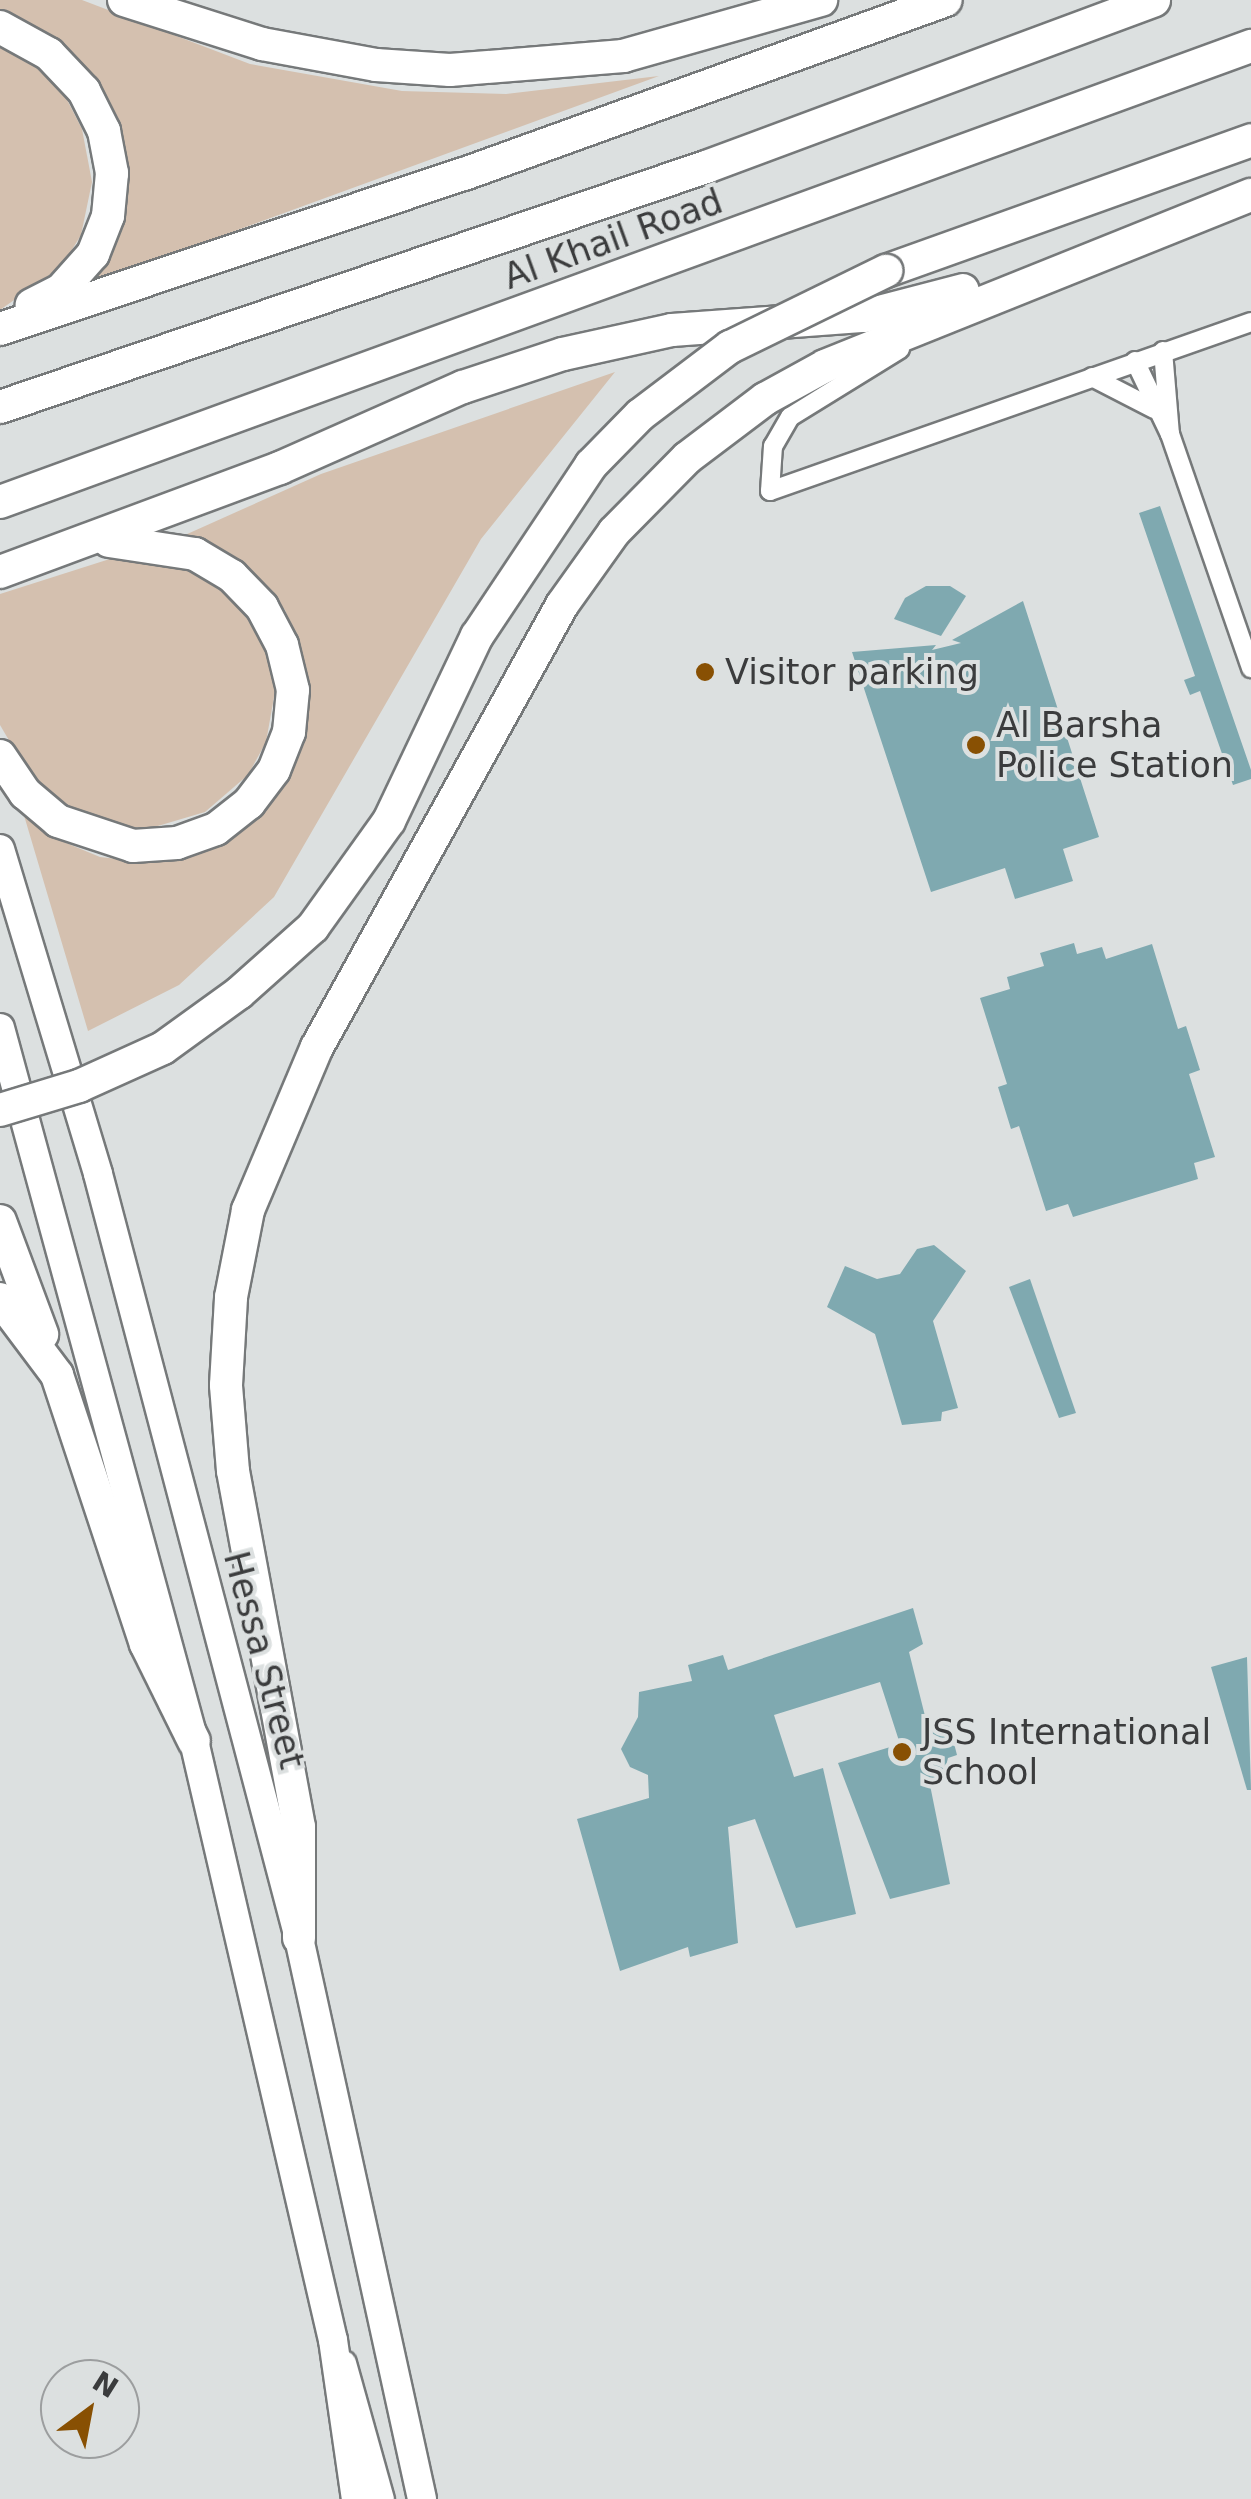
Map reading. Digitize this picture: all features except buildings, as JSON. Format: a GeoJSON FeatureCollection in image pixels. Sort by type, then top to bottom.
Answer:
{"type":"FeatureCollection","features":[{"type":"Feature","properties":{"kind":"highway"},"geometry":{"type":"LineString","coordinates":[[124,0],[275,47],[376,65],[450,70],[624,56],[821,0]]}},
{"type":"Feature","properties":{"kind":"highway"},"geometry":{"type":"LineString","coordinates":[[0,330],[446,180],[946,0]]}},
{"type":"Feature","properties":{"kind":"highway","name":"Al Khail Road"},"geometry":{"type":"LineString","coordinates":[[0,406],[688,174],[1154,0]]}},
{"type":"Feature","properties":{"kind":"highway"},"geometry":{"type":"LineString","coordinates":[[0,27],[49,54],[84,91],[104,131],[112,172],[108,216],[86,264],[51,297],[0,317]]}},
{"type":"Feature","properties":{"kind":"highway","name":"Al Khail Road"},"geometry":{"type":"LineString","coordinates":[[0,502],[1251,46]]}},
{"type":"Feature","properties":{"kind":"highway"},"geometry":{"type":"LineString","coordinates":[[0,1110],[64,1092],[162,1048],[240,993],[313,927],[389,821],[476,636],[590,466],[651,406],[730,347],[886,271],[1251,140]]}},
{"type":"Feature","properties":{"kind":"highway"},"geometry":{"type":"LineString","coordinates":[[299,1938],[301,1838],[233,1471],[226,1385],[238,1253],[262,1167],[317,1047],[515,688],[614,532],[687,458],[764,398],[825,366],[1251,196]]}},
{"type":"Feature","properties":{"kind":"highway"},"geometry":{"type":"LineString","coordinates":[[0,572],[280,468],[438,396],[563,354],[672,330],[864,316],[1097,256]]}},
{"type":"Feature","properties":{"kind":"highway"},"geometry":{"type":"LineString","coordinates":[[0,756],[25,792],[58,821],[111,843],[155,846],[196,837],[232,818],[262,788],[283,752],[292,711],[290,670],[273,625],[248,590],[214,564],[167,546],[80,545]]}},
{"type":"Feature","properties":{"kind":"highway"},"geometry":{"type":"LineString","coordinates":[[0,1221],[57,1375],[146,1644],[194,1742]]}},
{"type":"Feature","properties":{"kind":"highway"},"geometry":{"type":"LineString","coordinates":[[0,1298],[57,1375]]}},
{"type":"Feature","properties":{"kind":"main road","name":"Hessa Street"},"geometry":{"type":"LineString","coordinates":[[0,848],[98,1174],[299,1938],[422,2499]]}},
{"type":"Feature","properties":{"kind":"main road"},"geometry":{"type":"LineString","coordinates":[[0,1028],[194,1742],[333,2340],[356,2499]]}},
{"type":"Feature","properties":{"kind":"main road"},"geometry":{"type":"LineString","coordinates":[[333,2340],[366,2428],[381,2499]]}},
{"type":"Feature","properties":{"kind":"street"},"geometry":{"type":"LineString","coordinates":[[934,323],[790,416],[773,446],[770,492],[1251,322]]}},
{"type":"Feature","properties":{"kind":"street"},"geometry":{"type":"LineString","coordinates":[[1163,351],[1170,434]]}},
{"type":"Feature","properties":{"kind":"street"},"geometry":{"type":"LineString","coordinates":[[1135,361],[1154,409],[1170,434],[1251,668]]}},
{"type":"Feature","properties":{"kind":"street"},"geometry":{"type":"LineString","coordinates":[[1092,376],[1154,409]]}},
{"type":"Feature","properties":{"kind":"shaded area"},"geometry":{"type":"Polygon","coordinates":[[[0,0],[82,0],[250,64],[402,91],[506,94],[659,76],[90,284],[100,265],[93,80],[47,34],[0,13],[0,0]]]}},
{"type":"Feature","properties":{"kind":"shaded area"},"geometry":{"type":"Polygon","coordinates":[[[0,44],[33,62],[63,92],[82,129],[92,182],[81,235],[62,266],[0,310],[0,44]]]}},
{"type":"Feature","properties":{"kind":"shaded area"},"geometry":{"type":"Polygon","coordinates":[[[615,372],[481,539],[274,897],[179,985],[88,1031],[23,812],[59,840],[100,857],[145,862],[190,855],[230,837],[265,809],[290,773],[304,733],[307,670],[285,610],[242,563],[185,535],[321,474],[615,372]]]}},
{"type":"Feature","properties":{"kind":"shaded area"},"geometry":{"type":"Polygon","coordinates":[[[116,557],[173,559],[239,599],[269,648],[276,686],[266,742],[248,775],[205,812],[151,828],[113,826],[61,804],[31,778],[0,725],[0,594],[116,557]]]}},
{"type":"Feature","properties":{"kind":"place","name":"Visitor parking"},"geometry":{"type":"Point","coordinates":[705,672]}},
{"type":"Feature","properties":{"kind":"place","name":"Al Barsha Police Station"},"geometry":{"type":"Point","coordinates":[976,745]}},
{"type":"Feature","properties":{"kind":"place","name":"JSS International School"},"geometry":{"type":"Point","coordinates":[902,1752]}}]}
